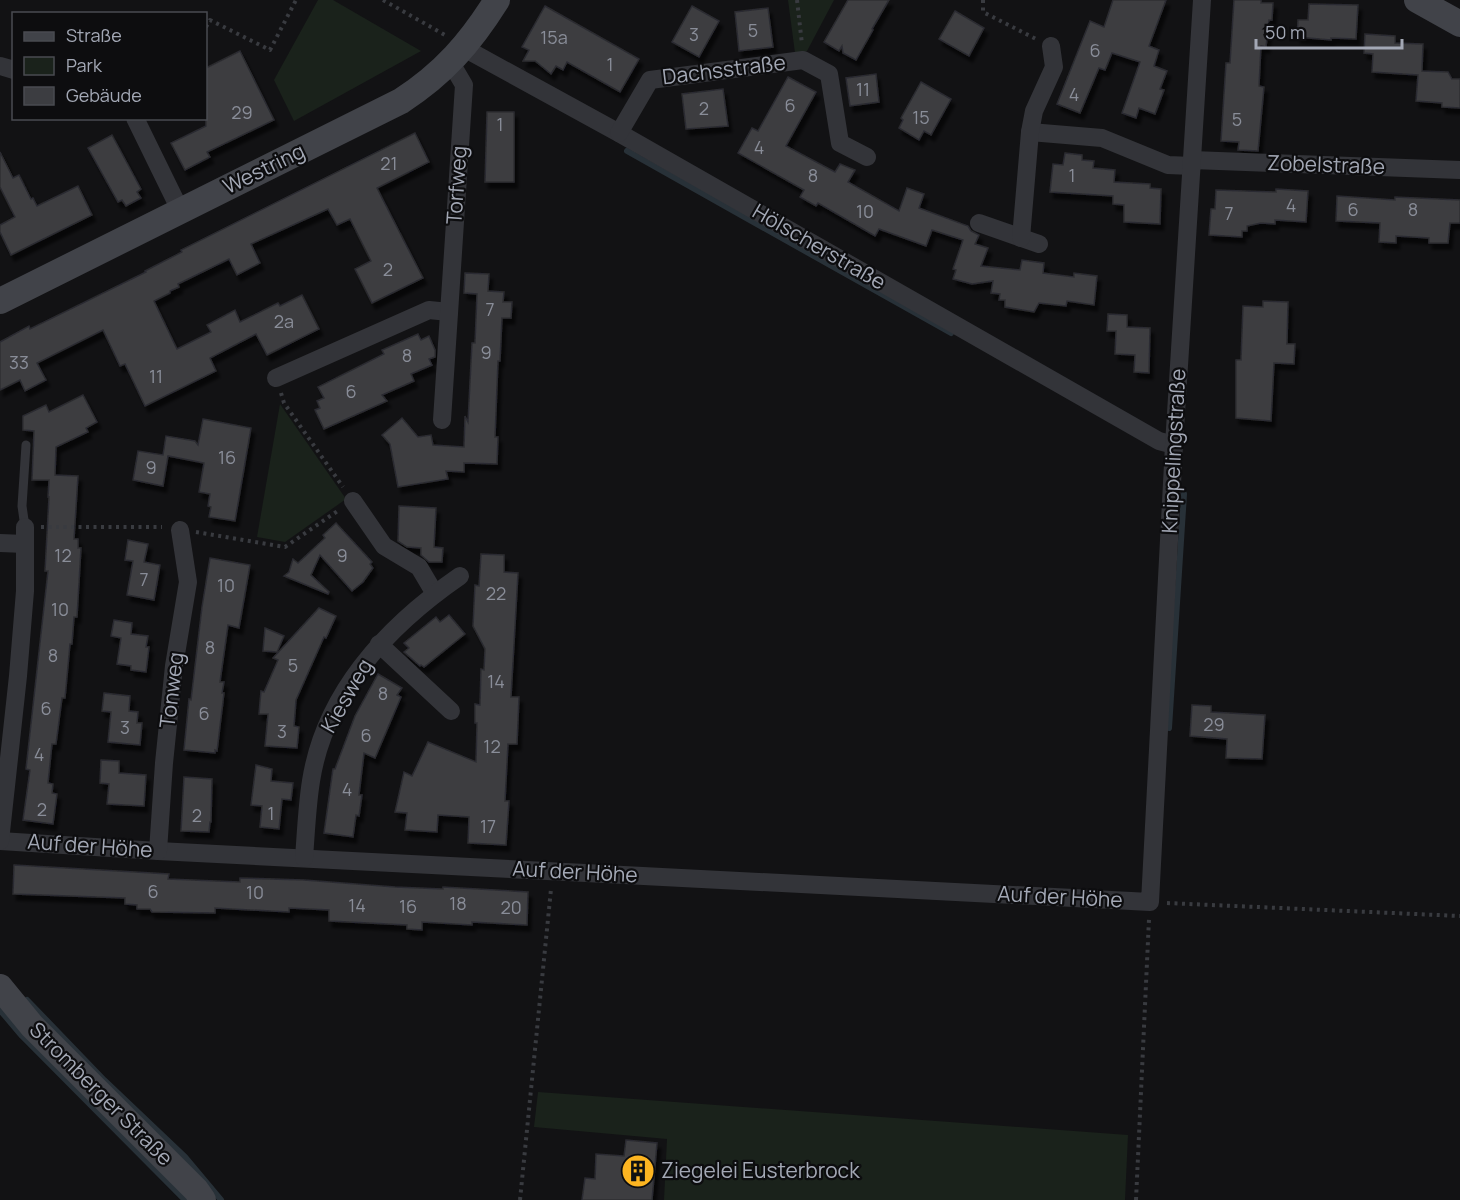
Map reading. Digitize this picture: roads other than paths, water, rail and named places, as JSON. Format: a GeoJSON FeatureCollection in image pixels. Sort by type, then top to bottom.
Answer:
{"type":"FeatureCollection","features":[{"type":"Feature","properties":{"kind":"main road","name":"Westring"},"geometry":{"type":"LineString","coordinates":[[0,301],[401,101],[422,87],[458,56],[497,0]]}},
{"type":"Feature","properties":{"kind":"main road"},"geometry":{"type":"LineString","coordinates":[[1417,0],[1460,24]]}},
{"type":"Feature","properties":{"kind":"main road","name":"Stromberger Straße"},"geometry":{"type":"LineString","coordinates":[[0,987],[32,1026],[196,1190],[203,1200]]}},
{"type":"Feature","properties":{"kind":"street","name":"Knippelingstraße"},"geometry":{"type":"LineString","coordinates":[[1150,902],[1174,445],[1202,0]]}},
{"type":"Feature","properties":{"kind":"street"},"geometry":{"type":"LineString","coordinates":[[1021,238],[1030,132],[1034,111],[1053,67],[1050,46]]}},
{"type":"Feature","properties":{"kind":"street","name":"Hölscherstraße"},"geometry":{"type":"LineString","coordinates":[[458,56],[619,133],[1160,441],[1174,445]]}},
{"type":"Feature","properties":{"kind":"street","name":"Torfweg"},"geometry":{"type":"LineString","coordinates":[[442,420],[464,85],[458,56]]}},
{"type":"Feature","properties":{"kind":"street","name":"Dachsstraße"},"geometry":{"type":"LineString","coordinates":[[619,133],[650,80],[803,60],[829,74],[840,142],[867,157]]}},
{"type":"Feature","properties":{"kind":"street"},"geometry":{"type":"LineString","coordinates":[[136,120],[180,210]]}},
{"type":"Feature","properties":{"kind":"street","name":"Zobelstraße"},"geometry":{"type":"LineString","coordinates":[[1030,132],[1102,138],[1168,165],[1192,163],[1460,170]]}},
{"type":"Feature","properties":{"kind":"street"},"geometry":{"type":"LineString","coordinates":[[979,223],[1039,244]]}},
{"type":"Feature","properties":{"kind":"street"},"geometry":{"type":"LineString","coordinates":[[276,378],[429,310],[448,312]]}},
{"type":"Feature","properties":{"kind":"street"},"geometry":{"type":"LineString","coordinates":[[353,501],[384,546],[419,567],[435,594]]}},
{"type":"Feature","properties":{"kind":"street","name":"Tonweg"},"geometry":{"type":"LineString","coordinates":[[158,851],[174,666],[188,582],[180,530]]}},
{"type":"Feature","properties":{"kind":"street"},"geometry":{"type":"LineString","coordinates":[[0,543],[25,536],[25,591],[20,654],[0,841]]}},
{"type":"Feature","properties":{"kind":"street","name":"Kiesweg"},"geometry":{"type":"LineString","coordinates":[[304,858],[311,780],[322,741],[340,698],[379,644],[398,625],[460,576]]}},
{"type":"Feature","properties":{"kind":"street","name":"Kiesweg"},"geometry":{"type":"LineString","coordinates":[[379,644],[451,711]]}},
{"type":"Feature","properties":{"kind":"street","name":"Auf der Höhe"},"geometry":{"type":"LineString","coordinates":[[0,841],[1150,902]]}},
{"type":"Feature","properties":{"kind":"lane"},"geometry":{"type":"LineString","coordinates":[[25,536],[22,506],[26,445]]}},
{"type":"Feature","properties":{"kind":"waterway"},"geometry":{"type":"LineString","coordinates":[[627,151],[951,333]]}},
{"type":"Feature","properties":{"kind":"waterway"},"geometry":{"type":"LineString","coordinates":[[1169,728],[1184,494]]}},
{"type":"Feature","properties":{"kind":"waterway"},"geometry":{"type":"LineString","coordinates":[[27,1000],[104,1080],[185,1157],[221,1200]]}},
{"type":"Feature","properties":{"kind":"waterway"},"geometry":{"type":"LineString","coordinates":[[0,1010],[22,1036],[185,1200]]}},
{"type":"Feature","properties":{"kind":"place","name":"Ziegelei Eusterbrock"},"geometry":{"type":"Point","coordinates":[638,1171]}}]}
